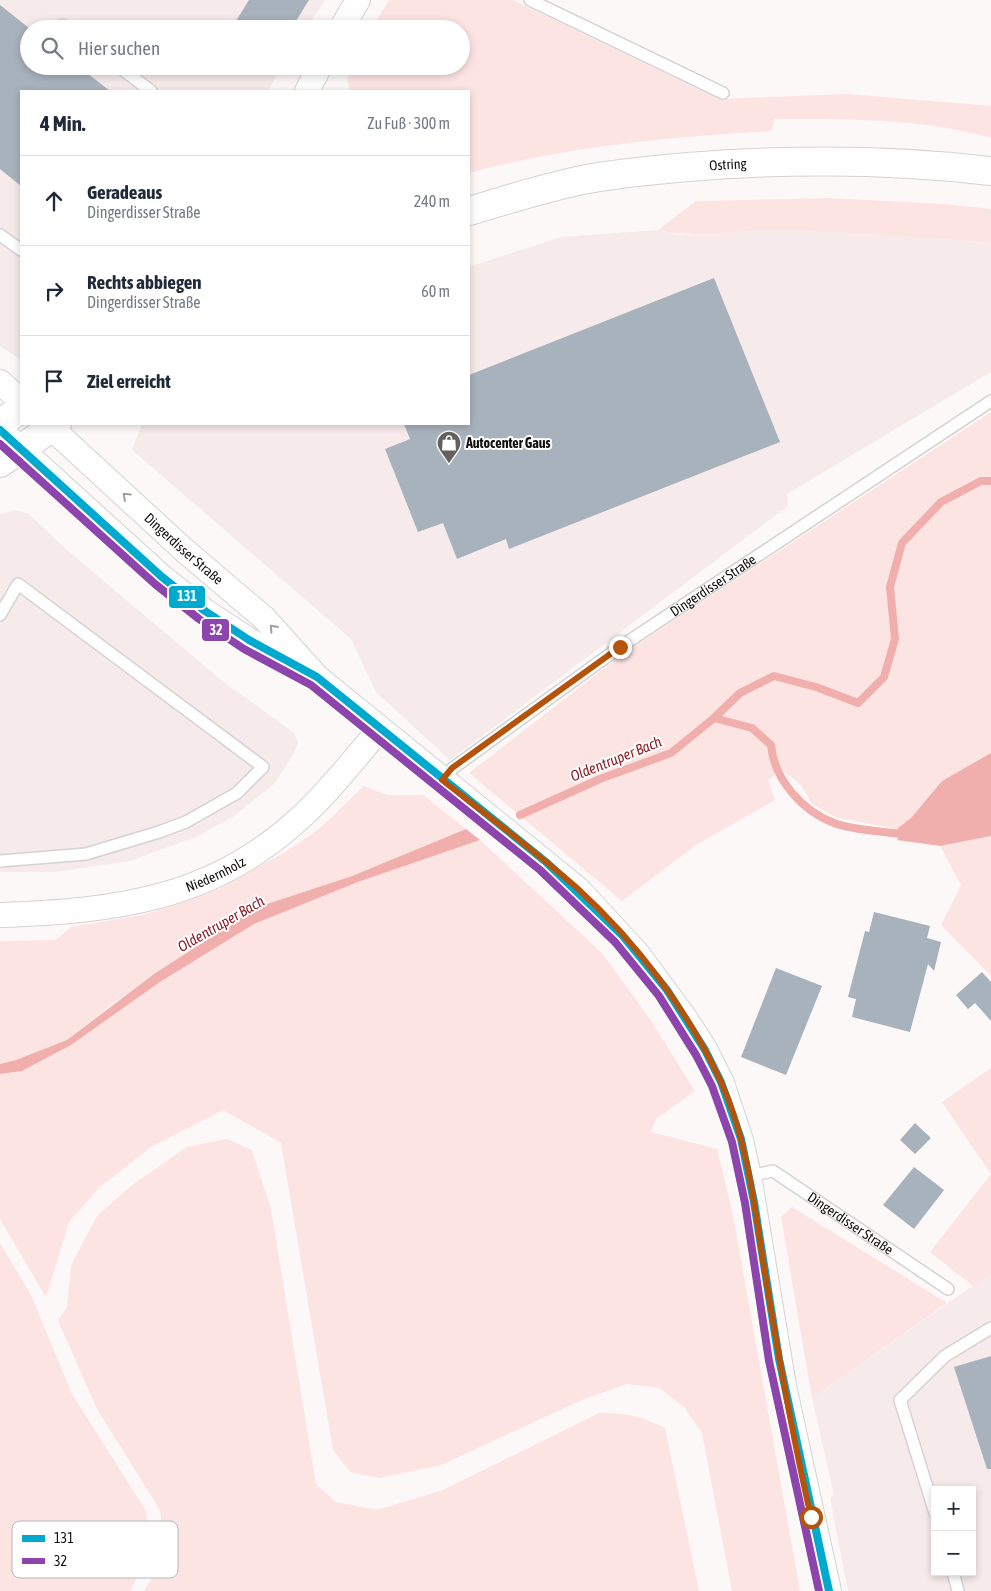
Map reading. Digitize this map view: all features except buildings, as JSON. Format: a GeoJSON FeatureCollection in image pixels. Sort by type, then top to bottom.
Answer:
{"type":"FeatureCollection","features":[{"type":"Feature","properties":{"kind":"main road","name":"Ostring"},"geometry":{"type":"LineString","coordinates":[[470,211],[584,180],[640,172],[725,164],[881,163],[991,171]]}},
{"type":"Feature","properties":{"kind":"main road"},"geometry":{"type":"LineString","coordinates":[[0,423],[20,410]]}},
{"type":"Feature","properties":{"kind":"main road"},"geometry":{"type":"LineString","coordinates":[[10,456],[52,425]]}},
{"type":"Feature","properties":{"kind":"street"},"geometry":{"type":"LineString","coordinates":[[346,20],[358,0]]}},
{"type":"Feature","properties":{"kind":"street"},"geometry":{"type":"LineString","coordinates":[[0,382],[20,400]]}},
{"type":"Feature","properties":{"kind":"street","name":"Dingerdisser Straße"},"geometry":{"type":"LineString","coordinates":[[52,425],[184,550],[264,618],[317,677],[578,889],[610,922],[659,981],[704,1049],[722,1083],[740,1140],[749,1176],[784,1386],[828,1591]]}},
{"type":"Feature","properties":{"kind":"street","name":"Dingerdisser Straße"},"geometry":{"type":"LineString","coordinates":[[0,430],[10,456],[205,611],[249,640],[317,677]]}},
{"type":"Feature","properties":{"kind":"street","name":"Niedernholz"},"geometry":{"type":"LineString","coordinates":[[0,915],[68,913],[124,905],[172,893],[209,879],[246,859],[298,820],[331,787],[380,729]]}},
{"type":"Feature","properties":{"kind":"lane"},"geometry":{"type":"LineString","coordinates":[[530,0],[723,93]]}},
{"type":"Feature","properties":{"kind":"lane"},"geometry":{"type":"LineString","coordinates":[[130,75],[150,90]]}},
{"type":"Feature","properties":{"kind":"lane"},"geometry":{"type":"LineString","coordinates":[[0,234],[20,249]]}},
{"type":"Feature","properties":{"kind":"lane","name":"Dingerdisser Straße"},"geometry":{"type":"LineString","coordinates":[[442,780],[452,768],[620,647],[991,401]]}},
{"type":"Feature","properties":{"kind":"lane"},"geometry":{"type":"LineString","coordinates":[[0,615],[18,584],[263,767],[237,793],[186,822],[159,832],[86,854],[0,861]]}},
{"type":"Feature","properties":{"kind":"lane","name":"Dingerdisser Straße"},"geometry":{"type":"LineString","coordinates":[[749,1176],[773,1171],[948,1289]]}},
{"type":"Feature","properties":{"kind":"lane"},"geometry":{"type":"LineString","coordinates":[[931,1500],[900,1400],[945,1356],[991,1328]]}},
{"type":"Feature","properties":{"kind":"lane"},"geometry":{"type":"LineString","coordinates":[[954,1576],[958,1591]]}},
{"type":"Feature","properties":{"kind":"shaded area"},"geometry":{"type":"Polygon","coordinates":[[[0,0],[325,0],[312,20],[20,20],[20,75],[277,75],[269,90],[20,90],[20,359],[0,346],[0,0]]]}},
{"type":"Feature","properties":{"kind":"shaded area"},"geometry":{"type":"Polygon","coordinates":[[[389,0],[513,0],[719,99],[847,94],[991,106],[991,138],[965,131],[911,123],[775,119],[771,131],[695,136],[581,149],[470,173],[470,90],[350,90],[347,79],[349,75],[470,75],[470,20],[377,20],[389,0]]]}},
{"type":"Feature","properties":{"kind":"shaded area"},"geometry":{"type":"Polygon","coordinates":[[[829,198],[944,204],[991,209],[991,243],[829,232],[760,230],[686,234],[658,230],[696,201],[829,198]]]}},
{"type":"Feature","properties":{"kind":"shaded area"},"geometry":{"type":"Polygon","coordinates":[[[658,230],[678,235],[770,230],[854,231],[991,243],[991,372],[787,494],[788,506],[450,760],[376,692],[351,639],[132,450],[142,425],[470,425],[470,267],[561,237],[658,230]]]}},
{"type":"Feature","properties":{"kind":"shaded area"},"geometry":{"type":"Polygon","coordinates":[[[991,412],[991,753],[942,781],[911,818],[897,829],[835,817],[812,804],[801,785],[782,770],[768,780],[775,800],[696,845],[622,901],[469,773],[624,653],[991,412]]]}},
{"type":"Feature","properties":{"kind":"shaded area"},"geometry":{"type":"Polygon","coordinates":[[[16,510],[29,514],[68,551],[220,679],[294,733],[298,743],[294,753],[275,783],[234,816],[198,836],[130,861],[55,872],[0,872],[0,514],[16,510]]]}},
{"type":"Feature","properties":{"kind":"shaded area"},"geometry":{"type":"Polygon","coordinates":[[[991,753],[991,836],[940,846],[897,840],[900,834],[897,829],[911,818],[942,781],[991,753]]]}},
{"type":"Feature","properties":{"kind":"shaded area"},"geometry":{"type":"Polygon","coordinates":[[[364,786],[387,795],[423,795],[466,829],[352,876],[258,907],[112,1004],[67,1040],[16,1060],[0,1064],[0,941],[56,940],[71,927],[147,914],[218,889],[287,851],[319,829],[364,786]]]}},
{"type":"Feature","properties":{"kind":"shaded area"},"geometry":{"type":"Polygon","coordinates":[[[466,829],[480,840],[358,882],[254,924],[160,982],[71,1045],[22,1071],[0,1074],[0,1064],[16,1060],[67,1040],[154,974],[258,907],[352,876],[466,829]]]}},
{"type":"Feature","properties":{"kind":"shaded area"},"geometry":{"type":"Polygon","coordinates":[[[991,836],[991,976],[941,925],[961,885],[940,846],[991,836]]]}},
{"type":"Feature","properties":{"kind":"shaded area"},"geometry":{"type":"Polygon","coordinates":[[[480,840],[602,953],[650,1019],[695,1091],[656,1119],[651,1132],[717,1149],[733,1215],[800,1591],[732,1591],[702,1433],[684,1407],[659,1388],[627,1384],[582,1400],[441,1465],[379,1478],[350,1472],[333,1450],[281,1143],[223,1110],[151,1147],[99,1188],[69,1222],[46,1297],[0,1219],[0,1074],[22,1071],[71,1045],[160,982],[254,924],[358,882],[480,840]]]}},
{"type":"Feature","properties":{"kind":"shaded area"},"geometry":{"type":"Polygon","coordinates":[[[991,1068],[991,1174],[942,1102],[991,1068]]]}},
{"type":"Feature","properties":{"kind":"shaded area"},"geometry":{"type":"Polygon","coordinates":[[[227,1139],[252,1150],[271,1209],[316,1484],[336,1502],[377,1510],[443,1490],[599,1413],[641,1418],[665,1428],[699,1591],[144,1591],[152,1578],[178,1578],[178,1521],[161,1521],[160,1510],[97,1409],[58,1321],[67,1307],[71,1265],[97,1216],[132,1185],[187,1147],[227,1139]]]}},
{"type":"Feature","properties":{"kind":"shaded area"},"geometry":{"type":"Polygon","coordinates":[[[991,1174],[991,1273],[973,1286],[930,1252],[991,1174]]]}},
{"type":"Feature","properties":{"kind":"shaded area"},"geometry":{"type":"Polygon","coordinates":[[[792,1207],[947,1303],[812,1398],[781,1217],[792,1207]]]}},
{"type":"Feature","properties":{"kind":"shaded area"},"geometry":{"type":"Polygon","coordinates":[[[0,1243],[31,1295],[72,1394],[146,1511],[147,1521],[12,1521],[12,1578],[137,1578],[130,1591],[0,1591],[0,1243]]]}},
{"type":"Feature","properties":{"kind":"shaded area"},"geometry":{"type":"Polygon","coordinates":[[[991,1273],[991,1591],[848,1591],[830,1498],[834,1495],[812,1398],[991,1273]]]}},
{"type":"Feature","properties":{"kind":"waterway","name":"Oldentruper Bach"},"geometry":{"type":"LineString","coordinates":[[714,718],[740,693],[774,676],[816,687],[858,703],[884,677],[895,639],[890,587],[902,543],[941,502],[981,481],[991,481]]}},
{"type":"Feature","properties":{"kind":"waterway","name":"Oldentruper Bach"},"geometry":{"type":"LineString","coordinates":[[520,815],[600,779],[671,753],[714,718],[752,728],[771,745],[773,758],[784,781],[801,802],[822,818],[858,829],[900,834],[909,833]]}},
{"type":"Feature","properties":{"kind":"transit line","name":"131"},"geometry":{"type":"LineString","coordinates":[[0,430],[162,577],[205,611],[249,640],[317,677],[546,862],[622,935],[667,990],[705,1050],[721,1082],[741,1139],[754,1202],[779,1359],[829,1591]]}},
{"type":"Feature","properties":{"kind":"transit line","name":"32"},"geometry":{"type":"LineString","coordinates":[[0,444],[155,584],[199,619],[244,649],[311,685],[540,870],[615,942],[659,996],[696,1055],[712,1086],[732,1142],[745,1203],[769,1361],[819,1591]]}},
{"type":"Feature","properties":{"kind":"place","name":"Autocenter Gaus"},"geometry":{"type":"Point","coordinates":[449,464]}},
{"type":"Feature","properties":{"kind":"route"},"geometry":{"type":"LineString","coordinates":[[620,647],[452,768],[442,780],[578,889],[610,922],[659,981],[685,1018],[722,1083],[749,1176],[784,1386],[811,1517]]}}]}
